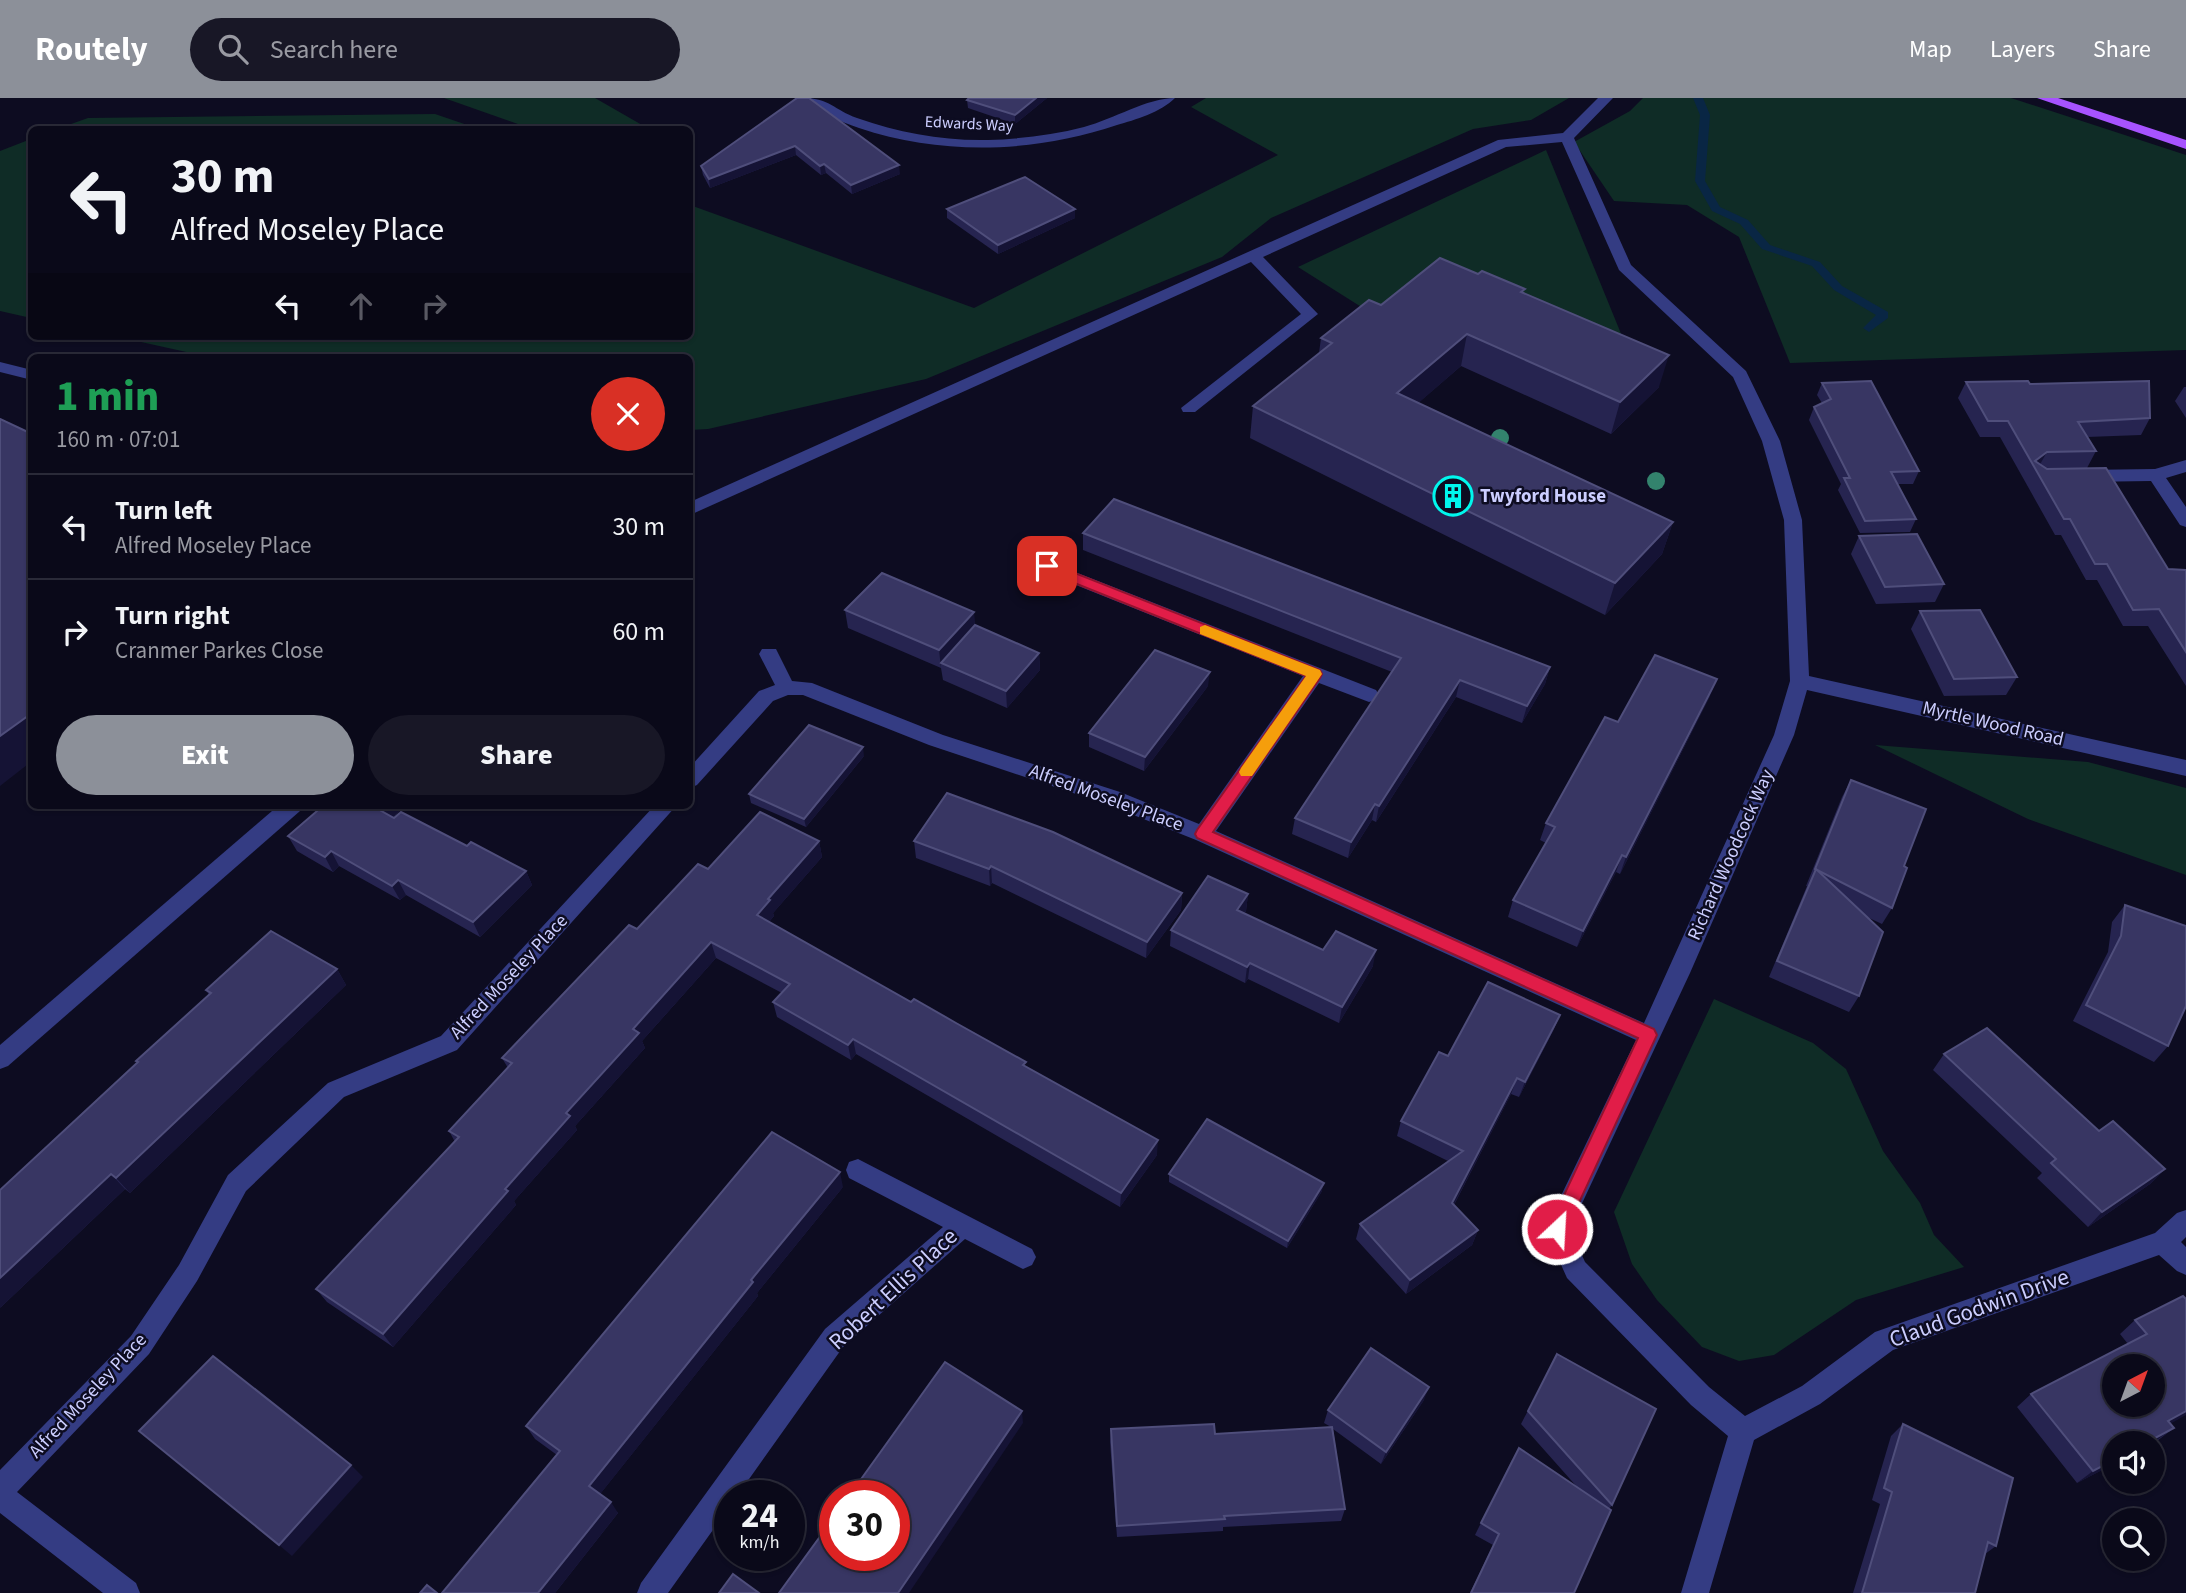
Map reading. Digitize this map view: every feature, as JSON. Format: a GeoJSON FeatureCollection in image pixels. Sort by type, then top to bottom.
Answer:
{"type":"FeatureCollection","features":[{"type":"Feature","properties":{"kind":"main road"},"geometry":{"type":"LineString","coordinates":[[2044,98],[2186,145]]}},
{"type":"Feature","properties":{"kind":"street","name":"Edwards Way"},"geometry":{"type":"LineString","coordinates":[[810,98],[840,116],[907,136],[953,143],[1019,144],[1083,132],[1147,111],[1168,98]]}},
{"type":"Feature","properties":{"kind":"street"},"geometry":{"type":"LineString","coordinates":[[693,508],[1503,143],[1567,137],[1606,98]]}},
{"type":"Feature","properties":{"kind":"street","name":"Richard Woodcock Way"},"geometry":{"type":"LineString","coordinates":[[1567,137],[1624,267],[1740,375],[1771,441],[1793,520],[1800,681],[1784,735],[1679,973],[1557,1229],[1576,1270],[1700,1396],[1743,1431]]}},
{"type":"Feature","properties":{"kind":"street"},"geometry":{"type":"LineString","coordinates":[[1189,408],[1310,314],[1253,256]]}},
{"type":"Feature","properties":{"kind":"street"},"geometry":{"type":"LineString","coordinates":[[0,368],[28,374]]}},
{"type":"Feature","properties":{"kind":"street"},"geometry":{"type":"LineString","coordinates":[[2065,476],[2157,475],[2186,466]]}},
{"type":"Feature","properties":{"kind":"street"},"geometry":{"type":"LineString","coordinates":[[2157,475],[2186,521]]}},
{"type":"Feature","properties":{"kind":"street"},"geometry":{"type":"LineString","coordinates":[[1047,566],[1369,695]]}},
{"type":"Feature","properties":{"kind":"street"},"geometry":{"type":"LineString","coordinates":[[693,777],[765,696],[786,688],[769,654]]}},
{"type":"Feature","properties":{"kind":"street"},"geometry":{"type":"LineString","coordinates":[[1203,834],[1315,674]]}},
{"type":"Feature","properties":{"kind":"street","name":"Myrtle Wood Road"},"geometry":{"type":"LineString","coordinates":[[1800,681],[2186,768]]}},
{"type":"Feature","properties":{"kind":"street","name":"Alfred Moseley Place"},"geometry":{"type":"LineString","coordinates":[[786,688],[805,688],[936,740],[1113,798],[1203,834],[1648,1035]]}},
{"type":"Feature","properties":{"kind":"street"},"geometry":{"type":"LineString","coordinates":[[0,1059],[288,809]]}},
{"type":"Feature","properties":{"kind":"street","name":"Alfred Moseley Place"},"geometry":{"type":"LineString","coordinates":[[0,1490],[140,1345],[188,1273],[237,1183],[336,1090],[449,1044],[663,809]]}},
{"type":"Feature","properties":{"kind":"street","name":"Robert Ellis Place"},"geometry":{"type":"LineString","coordinates":[[858,1170],[1023,1257]]}},
{"type":"Feature","properties":{"kind":"street","name":"Claud Godwin Drive"},"geometry":{"type":"LineString","coordinates":[[1743,1431],[1811,1395],[1884,1341],[2163,1242],[2186,1221]]}},
{"type":"Feature","properties":{"kind":"street","name":"Robert Ellis Place"},"geometry":{"type":"LineString","coordinates":[[652,1593],[834,1338],[962,1225]]}},
{"type":"Feature","properties":{"kind":"street"},"geometry":{"type":"LineString","coordinates":[[2163,1242],[2186,1263]]}},
{"type":"Feature","properties":{"kind":"street"},"geometry":{"type":"LineString","coordinates":[[1695,1593],[1743,1431]]}},
{"type":"Feature","properties":{"kind":"street"},"geometry":{"type":"LineString","coordinates":[[0,1496],[126,1593]]}},
{"type":"Feature","properties":{"kind":"green space"},"geometry":{"type":"Polygon","coordinates":[[[444,98],[595,98],[644,126],[523,126],[444,98]]]}},
{"type":"Feature","properties":{"kind":"green space"},"geometry":{"type":"Polygon","coordinates":[[[1206,98],[1569,98],[1531,120],[1473,129],[1271,218],[1222,257],[926,379],[708,429],[693,430],[693,354],[195,354],[132,340],[693,340],[693,206],[974,308],[1278,155],[1191,107],[1206,98]]]}},
{"type":"Feature","properties":{"kind":"green space"},"geometry":{"type":"Polygon","coordinates":[[[1643,98],[2011,98],[2186,155],[2186,350],[1790,363],[1739,237],[1687,205],[1614,201],[1574,142],[1630,111],[1643,98]]]}},
{"type":"Feature","properties":{"kind":"green space"},"geometry":{"type":"Polygon","coordinates":[[[435,114],[470,126],[65,126],[88,118],[435,114]]]}},
{"type":"Feature","properties":{"kind":"green space"},"geometry":{"type":"Polygon","coordinates":[[[28,140],[28,317],[0,311],[0,151],[28,140]]]}},
{"type":"Feature","properties":{"kind":"green space"},"geometry":{"type":"Polygon","coordinates":[[[1546,150],[1624,341],[1374,315],[1298,267],[1546,150]]]}},
{"type":"Feature","properties":{"kind":"green space"},"geometry":{"type":"Polygon","coordinates":[[[1875,745],[2088,762],[2186,788],[2186,875],[2028,819],[1875,745]]]}},
{"type":"Feature","properties":{"kind":"green space"},"geometry":{"type":"Polygon","coordinates":[[[1714,999],[1813,1043],[1846,1069],[1883,1151],[1920,1203],[1934,1235],[1964,1267],[1856,1300],[1774,1355],[1739,1361],[1702,1347],[1657,1300],[1632,1264],[1614,1212],[1714,999]]]}},
{"type":"Feature","properties":{"kind":"building"},"geometry":{"type":"Polygon","coordinates":[[[797,98],[809,98],[899,165],[851,185],[824,164],[820,166],[795,146],[709,179],[701,166],[797,98]]]}},
{"type":"Feature","properties":{"kind":"building"},"geometry":{"type":"Polygon","coordinates":[[[1036,98],[1015,115],[967,100],[1036,98]]]}},
{"type":"Feature","properties":{"kind":"building"},"geometry":{"type":"Polygon","coordinates":[[[1025,177],[1075,209],[998,245],[947,209],[1025,177]]]}},
{"type":"Feature","properties":{"kind":"building"},"geometry":{"type":"Polygon","coordinates":[[[1440,258],[1478,274],[1482,271],[1525,289],[1521,292],[1669,355],[1620,402],[1467,334],[1397,393],[1673,522],[1615,583],[1253,406],[1332,343],[1321,338],[1369,300],[1381,305],[1440,258]]]}},
{"type":"Feature","properties":{"kind":"building"},"geometry":{"type":"Polygon","coordinates":[[[1871,381],[1919,471],[1891,472],[1916,519],[1865,521],[1844,478],[1850,478],[1814,407],[1831,399],[1822,383],[1871,381]]]}},
{"type":"Feature","properties":{"kind":"building"},"geometry":{"type":"Polygon","coordinates":[[[2028,381],[2030,384],[2149,381],[2150,418],[2078,422],[2096,451],[2047,452],[2035,461],[2047,469],[2106,468],[2168,569],[2186,570],[2186,652],[2159,609],[2133,610],[2107,564],[2095,564],[2070,519],[2064,519],[2008,421],[1988,421],[1966,382],[2028,381]]]}},
{"type":"Feature","properties":{"kind":"building"},"geometry":{"type":"Polygon","coordinates":[[[0,419],[28,432],[28,716],[0,736],[0,419]]]}},
{"type":"Feature","properties":{"kind":"building"},"geometry":{"type":"Polygon","coordinates":[[[1114,499],[1550,667],[1527,706],[1460,680],[1379,806],[1375,804],[1351,842],[1295,818],[1401,658],[1083,533],[1114,499]]]}},
{"type":"Feature","properties":{"kind":"building"},"geometry":{"type":"Polygon","coordinates":[[[1917,534],[1944,584],[1885,587],[1859,536],[1917,534]]]}},
{"type":"Feature","properties":{"kind":"building"},"geometry":{"type":"Polygon","coordinates":[[[882,573],[974,612],[939,650],[845,610],[882,573]]]}},
{"type":"Feature","properties":{"kind":"building"},"geometry":{"type":"Polygon","coordinates":[[[1980,610],[2017,677],[1954,679],[1920,611],[1980,610]]]}},
{"type":"Feature","properties":{"kind":"building"},"geometry":{"type":"Polygon","coordinates":[[[975,625],[1039,653],[1006,691],[941,663],[975,625]]]}},
{"type":"Feature","properties":{"kind":"building"},"geometry":{"type":"Polygon","coordinates":[[[1155,650],[1210,672],[1145,757],[1089,733],[1155,650]]]}},
{"type":"Feature","properties":{"kind":"building"},"geometry":{"type":"Polygon","coordinates":[[[1655,655],[1717,679],[1626,857],[1622,855],[1583,931],[1513,900],[1555,827],[1546,823],[1605,717],[1618,722],[1655,655]]]}},
{"type":"Feature","properties":{"kind":"building"},"geometry":{"type":"Polygon","coordinates":[[[809,725],[863,747],[804,819],[749,794],[809,725]]]}},
{"type":"Feature","properties":{"kind":"building"},"geometry":{"type":"Polygon","coordinates":[[[1851,780],[1926,809],[1904,866],[1907,868],[1892,908],[1815,869],[1851,780]]]}},
{"type":"Feature","properties":{"kind":"building"},"geometry":{"type":"Polygon","coordinates":[[[947,793],[1053,832],[1182,893],[1147,942],[991,866],[989,869],[914,841],[947,793]]]}},
{"type":"Feature","properties":{"kind":"building"},"geometry":{"type":"Polygon","coordinates":[[[319,809],[378,809],[394,818],[401,812],[467,846],[471,842],[526,871],[473,922],[398,880],[392,886],[331,851],[325,857],[288,836],[319,809]]]}},
{"type":"Feature","properties":{"kind":"building"},"geometry":{"type":"Polygon","coordinates":[[[760,812],[819,841],[757,915],[911,1002],[914,999],[1026,1062],[1023,1065],[1158,1140],[1121,1193],[853,1039],[848,1045],[773,1002],[790,984],[711,942],[633,1029],[639,1033],[566,1113],[570,1116],[505,1189],[508,1191],[383,1334],[316,1289],[459,1137],[449,1131],[512,1063],[502,1058],[629,925],[637,929],[698,864],[708,869],[760,812]]]}},
{"type":"Feature","properties":{"kind":"building"},"geometry":{"type":"Polygon","coordinates":[[[1816,869],[1883,932],[1859,996],[1777,961],[1816,869]]]}},
{"type":"Feature","properties":{"kind":"building"},"geometry":{"type":"Polygon","coordinates":[[[1208,876],[1248,894],[1237,910],[1323,950],[1336,931],[1376,950],[1342,1007],[1250,963],[1247,967],[1171,930],[1208,876]]]}},
{"type":"Feature","properties":{"kind":"building"},"geometry":{"type":"Polygon","coordinates":[[[2125,905],[2186,926],[2186,1006],[2168,1046],[2086,1005],[2121,936],[2125,905]]]}},
{"type":"Feature","properties":{"kind":"building"},"geometry":{"type":"Polygon","coordinates":[[[271,931],[337,969],[116,1178],[111,1174],[0,1278],[0,1190],[211,993],[206,990],[271,931]]]}},
{"type":"Feature","properties":{"kind":"building"},"geometry":{"type":"Polygon","coordinates":[[[1488,982],[1560,1015],[1525,1082],[1517,1078],[1452,1203],[1478,1230],[1410,1280],[1360,1224],[1463,1151],[1401,1121],[1439,1052],[1448,1056],[1488,982]]]}},
{"type":"Feature","properties":{"kind":"building"},"geometry":{"type":"Polygon","coordinates":[[[1987,1028],[2099,1131],[2113,1121],[2165,1169],[2102,1212],[2051,1163],[2056,1159],[1944,1054],[1987,1028]]]}},
{"type":"Feature","properties":{"kind":"building"},"geometry":{"type":"Polygon","coordinates":[[[1207,1119],[1324,1183],[1288,1241],[1169,1174],[1207,1119]]]}},
{"type":"Feature","properties":{"kind":"building"},"geometry":{"type":"Polygon","coordinates":[[[772,1132],[840,1172],[589,1486],[611,1502],[538,1593],[442,1593],[560,1451],[526,1426],[772,1132]]]}},
{"type":"Feature","properties":{"kind":"building"},"geometry":{"type":"Polygon","coordinates":[[[2183,1296],[2186,1299],[2186,1411],[2168,1421],[2174,1428],[2165,1433],[2102,1431],[2102,1466],[2093,1471],[2031,1394],[2102,1357],[2102,1418],[2165,1418],[2165,1354],[2108,1354],[2147,1334],[2135,1320],[2183,1296]]]}},
{"type":"Feature","properties":{"kind":"building"},"geometry":{"type":"Polygon","coordinates":[[[1371,1348],[1429,1387],[1386,1452],[1328,1410],[1371,1348]]]}},
{"type":"Feature","properties":{"kind":"building"},"geometry":{"type":"Polygon","coordinates":[[[1557,1354],[1656,1409],[1612,1505],[1528,1411],[1557,1354]]]}},
{"type":"Feature","properties":{"kind":"building"},"geometry":{"type":"Polygon","coordinates":[[[213,1356],[351,1465],[279,1545],[139,1431],[213,1356]]]}},
{"type":"Feature","properties":{"kind":"building"},"geometry":{"type":"Polygon","coordinates":[[[945,1362],[1022,1411],[898,1593],[779,1593],[795,1571],[805,1571],[805,1557],[819,1538],[819,1571],[910,1571],[910,1480],[860,1480],[945,1362]]]}},
{"type":"Feature","properties":{"kind":"building"},"geometry":{"type":"Polygon","coordinates":[[[1214,1424],[1215,1434],[1332,1427],[1345,1509],[1117,1526],[1111,1429],[1214,1424]]]}},
{"type":"Feature","properties":{"kind":"building"},"geometry":{"type":"Polygon","coordinates":[[[1903,1424],[2013,1478],[1996,1546],[1988,1542],[1975,1593],[1862,1593],[1892,1492],[1884,1488],[1903,1424]]]}},
{"type":"Feature","properties":{"kind":"building"},"geometry":{"type":"Polygon","coordinates":[[[1519,1448],[1611,1510],[1574,1593],[1471,1593],[1499,1534],[1481,1523],[1519,1448]]]}},
{"type":"Feature","properties":{"kind":"building"},"geometry":{"type":"Polygon","coordinates":[[[733,1574],[759,1593],[719,1593],[733,1574]]]}},
{"type":"Feature","properties":{"kind":"building"},"geometry":{"type":"Polygon","coordinates":[[[427,1585],[437,1593],[420,1593],[427,1585]]]}},
{"type":"Feature","properties":{"kind":"waterway"},"geometry":{"type":"LineString","coordinates":[[1698,98],[1705,115],[1700,181],[1716,209],[1744,222],[1766,247],[1816,264],[1838,288],[1884,315],[1869,328]]}},
{"type":"Feature","properties":{"kind":"slow traffic"},"geometry":{"type":"LineString","coordinates":[[1205,630],[1315,674],[1246,772]]}},
{"type":"Feature","properties":{"kind":"place","name":"Twyford House"},"geometry":{"type":"Point","coordinates":[1453,496]}},
{"type":"Feature","properties":{"kind":"route"},"geometry":{"type":"LineString","coordinates":[[1047,566],[1315,674],[1203,834],[1648,1035],[1557,1229]]}}]}
